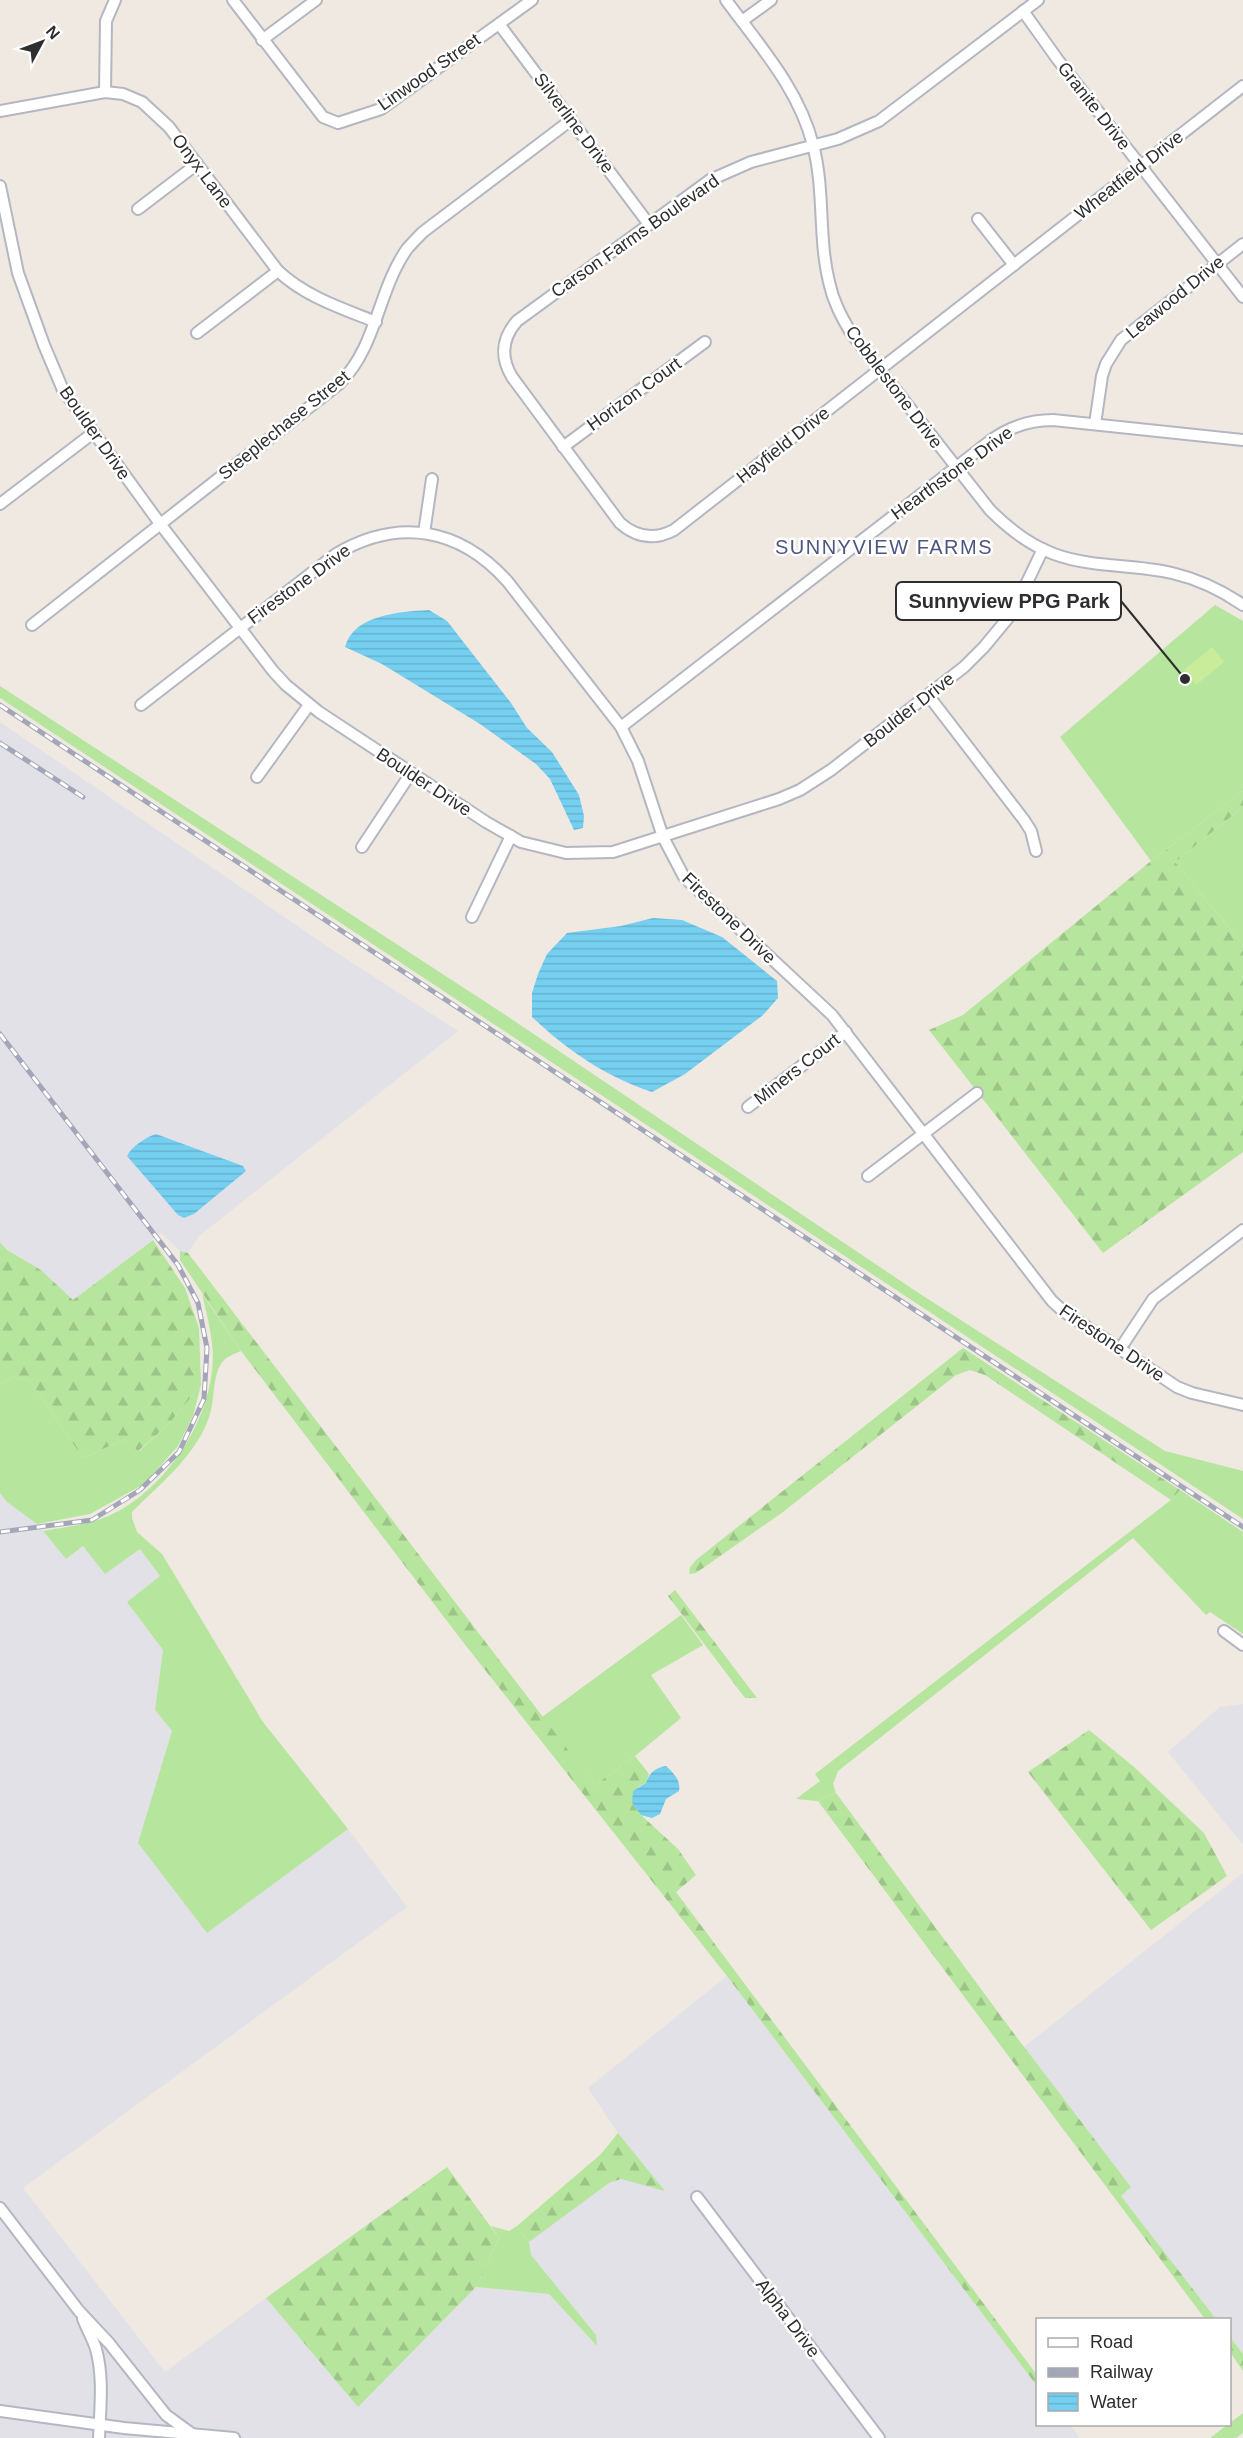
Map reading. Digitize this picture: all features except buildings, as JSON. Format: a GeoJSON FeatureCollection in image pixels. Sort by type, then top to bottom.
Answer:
{"type":"FeatureCollection","features":[{"type":"Feature","properties":{"kind":"street"},"geometry":{"type":"LineString","coordinates":[[105,92],[106,21],[115,0]]}},
{"type":"Feature","properties":{"kind":"street","name":"Linwood Street"},"geometry":{"type":"LineString","coordinates":[[233,0],[323,117],[338,123],[381,109],[532,0]]}},
{"type":"Feature","properties":{"kind":"street"},"geometry":{"type":"LineString","coordinates":[[262,40],[316,0]]}},
{"type":"Feature","properties":{"kind":"street","name":"Cobblestone Drive"},"geometry":{"type":"LineString","coordinates":[[726,0],[787,83],[803,114],[818,170],[825,262],[833,298],[851,333],[1001,521],[1043,549],[1085,562],[1188,577],[1211,586],[1243,605]]}},
{"type":"Feature","properties":{"kind":"street"},"geometry":{"type":"LineString","coordinates":[[742,21],[771,0]]}},
{"type":"Feature","properties":{"kind":"street","name":"Carson Farms Boulevard"},"geometry":{"type":"LineString","coordinates":[[563,447],[506,367],[504,347],[506,337],[517,321],[694,190],[730,170],[751,162],[859,132],[894,111],[1038,0]]}},
{"type":"Feature","properties":{"kind":"street","name":"Granite Drive"},"geometry":{"type":"LineString","coordinates":[[1023,11],[1058,60],[1243,297]]}},
{"type":"Feature","properties":{"kind":"street","name":"Silverline Drive"},"geometry":{"type":"LineString","coordinates":[[499,24],[648,223]]}},
{"type":"Feature","properties":{"kind":"street","name":"Wheatfield Drive"},"geometry":{"type":"LineString","coordinates":[[1014,265],[1243,86]]}},
{"type":"Feature","properties":{"kind":"street","name":"Onyx Lane"},"geometry":{"type":"LineString","coordinates":[[0,111],[105,92],[123,94],[142,102],[169,127],[278,271],[313,297],[376,322]]}},
{"type":"Feature","properties":{"kind":"street","name":"Steeplechase Street"},"geometry":{"type":"LineString","coordinates":[[32,625],[339,383],[352,370],[362,354],[398,265],[416,240],[571,120]]}},
{"type":"Feature","properties":{"kind":"street"},"geometry":{"type":"LineString","coordinates":[[138,209],[197,164]]}},
{"type":"Feature","properties":{"kind":"street","name":"Boulder Drive"},"geometry":{"type":"LineString","coordinates":[[0,186],[18,273],[63,390],[160,525],[286,686],[309,705],[411,773],[511,836],[538,848],[576,854],[613,852],[779,799],[800,790],[831,770],[964,667],[997,633],[1019,599],[1043,549]]}},
{"type":"Feature","properties":{"kind":"street"},"geometry":{"type":"LineString","coordinates":[[978,219],[1014,265]]}},
{"type":"Feature","properties":{"kind":"street","name":"Leawood Drive"},"geometry":{"type":"LineString","coordinates":[[1095,424],[1102,376],[1114,350],[1133,329],[1243,244]]}},
{"type":"Feature","properties":{"kind":"street","name":"Hayfield Drive"},"geometry":{"type":"LineString","coordinates":[[563,447],[627,530],[645,536],[666,534],[1014,265]]}},
{"type":"Feature","properties":{"kind":"street"},"geometry":{"type":"LineString","coordinates":[[197,333],[278,271]]}},
{"type":"Feature","properties":{"kind":"street","name":"Horizon Court"},"geometry":{"type":"LineString","coordinates":[[563,447],[705,342]]}},
{"type":"Feature","properties":{"kind":"street","name":"Hearthstone Drive"},"geometry":{"type":"LineString","coordinates":[[621,728],[996,436],[1014,426],[1044,420],[1243,440]]}},
{"type":"Feature","properties":{"kind":"street"},"geometry":{"type":"LineString","coordinates":[[0,504],[93,433]]}},
{"type":"Feature","properties":{"kind":"street"},"geometry":{"type":"LineString","coordinates":[[424,533],[432,479]]}},
{"type":"Feature","properties":{"kind":"street","name":"Firestone Drive"},"geometry":{"type":"LineString","coordinates":[[141,705],[239,628],[350,546],[387,533],[424,533],[436,534],[470,548],[494,566],[621,728],[638,761],[663,837],[684,878],[818,1000],[846,1032],[1052,1301],[1063,1311],[1177,1387],[1192,1393],[1243,1405]]}},
{"type":"Feature","properties":{"kind":"street"},"geometry":{"type":"LineString","coordinates":[[928,695],[1024,820],[1036,851]]}},
{"type":"Feature","properties":{"kind":"street"},"geometry":{"type":"LineString","coordinates":[[257,777],[309,705]]}},
{"type":"Feature","properties":{"kind":"street"},"geometry":{"type":"LineString","coordinates":[[362,847],[411,773]]}},
{"type":"Feature","properties":{"kind":"street"},"geometry":{"type":"LineString","coordinates":[[472,917],[511,836]]}},
{"type":"Feature","properties":{"kind":"street","name":"Miners Court"},"geometry":{"type":"LineString","coordinates":[[748,1107],[846,1032]]}},
{"type":"Feature","properties":{"kind":"street"},"geometry":{"type":"LineString","coordinates":[[868,1176],[976,1093]]}},
{"type":"Feature","properties":{"kind":"street"},"geometry":{"type":"LineString","coordinates":[[1119,1349],[1153,1299],[1243,1230]]}},
{"type":"Feature","properties":{"kind":"street"},"geometry":{"type":"LineString","coordinates":[[1224,1631],[1243,1644]]}},
{"type":"Feature","properties":{"kind":"street","name":"Alpha Drive"},"geometry":{"type":"LineString","coordinates":[[697,2197],[879,2438]]}},
{"type":"Feature","properties":{"kind":"street"},"geometry":{"type":"LineString","coordinates":[[0,2208],[79,2311],[109,2343],[166,2415],[192,2434]]}},
{"type":"Feature","properties":{"kind":"street"},"geometry":{"type":"LineString","coordinates":[[79,2311],[96,2347],[99,2362],[102,2385],[99,2438]]}},
{"type":"Feature","properties":{"kind":"street"},"geometry":{"type":"LineString","coordinates":[[0,2411],[234,2438]]}},
{"type":"Feature","properties":{"kind":"shaded area"},"geometry":{"type":"Polygon","coordinates":[[[0,722],[334,951],[458,1031],[199,1236],[188,1253],[180,1251],[161,1233],[73,1300],[41,1270],[7,1250],[0,1242],[0,722]]]}},
{"type":"Feature","properties":{"kind":"shaded area"},"geometry":{"type":"Polygon","coordinates":[[[0,1493],[7,1502],[37,1524],[66,1559],[83,1546],[140,1549],[160,1576],[127,1602],[163,1650],[155,1710],[172,1731],[138,1843],[207,1932],[348,1829],[407,1907],[23,2188],[165,2372],[266,2298],[358,2407],[476,2287],[549,2294],[596,2345],[595,2335],[530,2255],[529,2242],[609,2183],[621,2179],[664,2190],[618,2133],[588,2088],[727,1976],[1036,2385],[1036,2426],[1071,2426],[1080,2438],[0,2438],[0,1493]]]}},
{"type":"Feature","properties":{"kind":"shaded area"},"geometry":{"type":"Polygon","coordinates":[[[1243,1704],[1243,1845],[1168,1752],[1220,1707],[1243,1704]]]}},
{"type":"Feature","properties":{"kind":"shaded area"},"geometry":{"type":"Polygon","coordinates":[[[1243,1873],[1243,2354],[1231,2338],[1231,2318],[1215,2318],[1121,2196],[1131,2187],[1024,2047],[1243,1873]]]}},
{"type":"Feature","properties":{"kind":"green space"},"geometry":{"type":"Polygon","coordinates":[[[1215,605],[1243,621],[1243,791],[1151,861],[1060,737],[1215,605]]]}},
{"type":"Feature","properties":{"kind":"green space"},"geometry":{"type":"Polygon","coordinates":[[[1212,647],[1224,662],[1196,685],[1184,670],[1212,647]]]}},
{"type":"Feature","properties":{"kind":"green space"},"geometry":{"type":"Polygon","coordinates":[[[0,686],[507,1016],[917,1292],[1165,1451],[1243,1471],[1243,1519],[0,698],[0,686]]]}},
{"type":"Feature","properties":{"kind":"green space"},"geometry":{"type":"Polygon","coordinates":[[[1243,791],[1243,807],[1175,862],[1243,945],[1243,1152],[1103,1253],[929,1030],[963,1015],[1151,861],[1243,791]]]}},
{"type":"Feature","properties":{"kind":"green space"},"geometry":{"type":"Polygon","coordinates":[[[1243,807],[1243,945],[1175,862],[1243,807]]]}},
{"type":"Feature","properties":{"kind":"green space"},"geometry":{"type":"Polygon","coordinates":[[[153,1240],[185,1288],[199,1328],[201,1385],[168,1425],[138,1451],[125,1439],[83,1458],[30,1381],[12,1377],[0,1385],[0,1242],[7,1250],[41,1270],[73,1300],[153,1240]]]}},
{"type":"Feature","properties":{"kind":"green space"},"geometry":{"type":"Polygon","coordinates":[[[180,1251],[188,1253],[595,1785],[635,1756],[649,1774],[646,1783],[638,1787],[632,1803],[641,1815],[678,1849],[696,1875],[676,1892],[1036,2374],[1036,2385],[727,1976],[463,1642],[241,1351],[180,1260],[180,1251]]]}},
{"type":"Feature","properties":{"kind":"green space"},"geometry":{"type":"Polygon","coordinates":[[[202,1294],[241,1351],[228,1357],[220,1365],[212,1408],[197,1442],[166,1479],[132,1512],[132,1518],[137,1532],[162,1554],[263,1722],[348,1829],[207,1933],[138,1843],[172,1731],[155,1710],[163,1650],[127,1602],[160,1576],[140,1549],[105,1574],[83,1546],[66,1559],[43,1531],[98,1520],[128,1505],[149,1489],[185,1446],[198,1421],[207,1395],[212,1369],[212,1343],[202,1294]]]}},
{"type":"Feature","properties":{"kind":"green space"},"geometry":{"type":"Polygon","coordinates":[[[963,1348],[1180,1490],[1171,1500],[985,1375],[970,1370],[956,1375],[783,1512],[696,1573],[689,1574],[690,1567],[696,1560],[963,1348]]]}},
{"type":"Feature","properties":{"kind":"green space"},"geometry":{"type":"Polygon","coordinates":[[[12,1377],[30,1381],[83,1458],[125,1439],[139,1451],[168,1425],[201,1385],[193,1416],[178,1446],[144,1484],[90,1514],[37,1524],[7,1502],[0,1493],[0,1385],[12,1377]]]}},
{"type":"Feature","properties":{"kind":"green space"},"geometry":{"type":"Polygon","coordinates":[[[1180,1490],[1243,1532],[1243,1634],[1210,1612],[1206,1615],[1133,1538],[838,1771],[833,1784],[836,1793],[818,1801],[796,1799],[820,1781],[815,1774],[1171,1500],[1180,1490]]]}},
{"type":"Feature","properties":{"kind":"green space"},"geometry":{"type":"Polygon","coordinates":[[[675,1590],[757,1698],[745,1698],[668,1596],[675,1590]]]}},
{"type":"Feature","properties":{"kind":"green space"},"geometry":{"type":"Polygon","coordinates":[[[681,1615],[703,1645],[651,1675],[681,1718],[595,1785],[542,1717],[681,1615]]]}},
{"type":"Feature","properties":{"kind":"green space"},"geometry":{"type":"Polygon","coordinates":[[[1089,1730],[1134,1767],[1204,1833],[1227,1876],[1151,1930],[1028,1772],[1089,1730]]]}},
{"type":"Feature","properties":{"kind":"green space"},"geometry":{"type":"Polygon","coordinates":[[[836,1793],[1131,2187],[1121,2196],[1215,2318],[1204,2318],[818,1801],[836,1793]]]}},
{"type":"Feature","properties":{"kind":"green space"},"geometry":{"type":"Polygon","coordinates":[[[618,2133],[665,2191],[621,2179],[609,2183],[529,2242],[517,2226],[601,2154],[618,2133]]]}},
{"type":"Feature","properties":{"kind":"green space"},"geometry":{"type":"Polygon","coordinates":[[[447,2167],[499,2238],[476,2287],[358,2407],[266,2298],[447,2167]]]}},
{"type":"Feature","properties":{"kind":"green space"},"geometry":{"type":"Polygon","coordinates":[[[491,2226],[509,2231],[517,2226],[529,2242],[531,2255],[596,2335],[597,2346],[549,2294],[476,2287],[499,2238],[491,2226]]]}},
{"type":"Feature","properties":{"kind":"green space"},"geometry":{"type":"Polygon","coordinates":[[[1231,2338],[1243,2354],[1243,2371],[1231,2353],[1231,2338]]]}},
{"type":"Feature","properties":{"kind":"green space"},"geometry":{"type":"Polygon","coordinates":[[[1243,2413],[1243,2433],[1236,2438],[1210,2438],[1226,2426],[1231,2426],[1231,2422],[1243,2413]]]}},
{"type":"Feature","properties":{"kind":"water"},"geometry":{"type":"Polygon","coordinates":[[[429,610],[447,621],[511,703],[527,728],[552,752],[579,795],[584,816],[583,828],[574,830],[550,779],[536,764],[480,724],[382,664],[345,647],[350,636],[368,621],[392,614],[429,610]]]}},
{"type":"Feature","properties":{"kind":"water"},"geometry":{"type":"Polygon","coordinates":[[[653,918],[682,920],[722,937],[777,981],[778,998],[763,1015],[685,1074],[652,1092],[619,1079],[559,1041],[532,1017],[532,993],[547,954],[567,933],[621,926],[653,918]]]}},
{"type":"Feature","properties":{"kind":"water"},"geometry":{"type":"Polygon","coordinates":[[[156,1134],[243,1166],[246,1171],[194,1214],[184,1218],[178,1215],[127,1156],[140,1142],[156,1134]]]}},
{"type":"Feature","properties":{"kind":"water"},"geometry":{"type":"Polygon","coordinates":[[[666,1766],[676,1777],[679,1791],[666,1799],[660,1814],[652,1818],[641,1815],[632,1803],[633,1791],[646,1783],[653,1771],[666,1766]]]}},
{"type":"Feature","properties":{"kind":"railway"},"geometry":{"type":"LineString","coordinates":[[0,705],[1243,1527]]}},
{"type":"Feature","properties":{"kind":"railway"},"geometry":{"type":"LineString","coordinates":[[0,743],[83,797]]}},
{"type":"Feature","properties":{"kind":"railway"},"geometry":{"type":"LineString","coordinates":[[0,1034],[178,1265],[198,1303],[207,1348],[204,1399],[179,1452],[140,1490],[92,1520],[0,1532]]}},
{"type":"Feature","properties":{"kind":"place","name":"Sunnyview PPG Park"},"geometry":{"type":"Point","coordinates":[1185,679]}},
{"type":"Feature","properties":{"kind":"district","name":"SUNNYVIEW FARMS"},"geometry":{"type":"Point","coordinates":[884,547]}}]}
